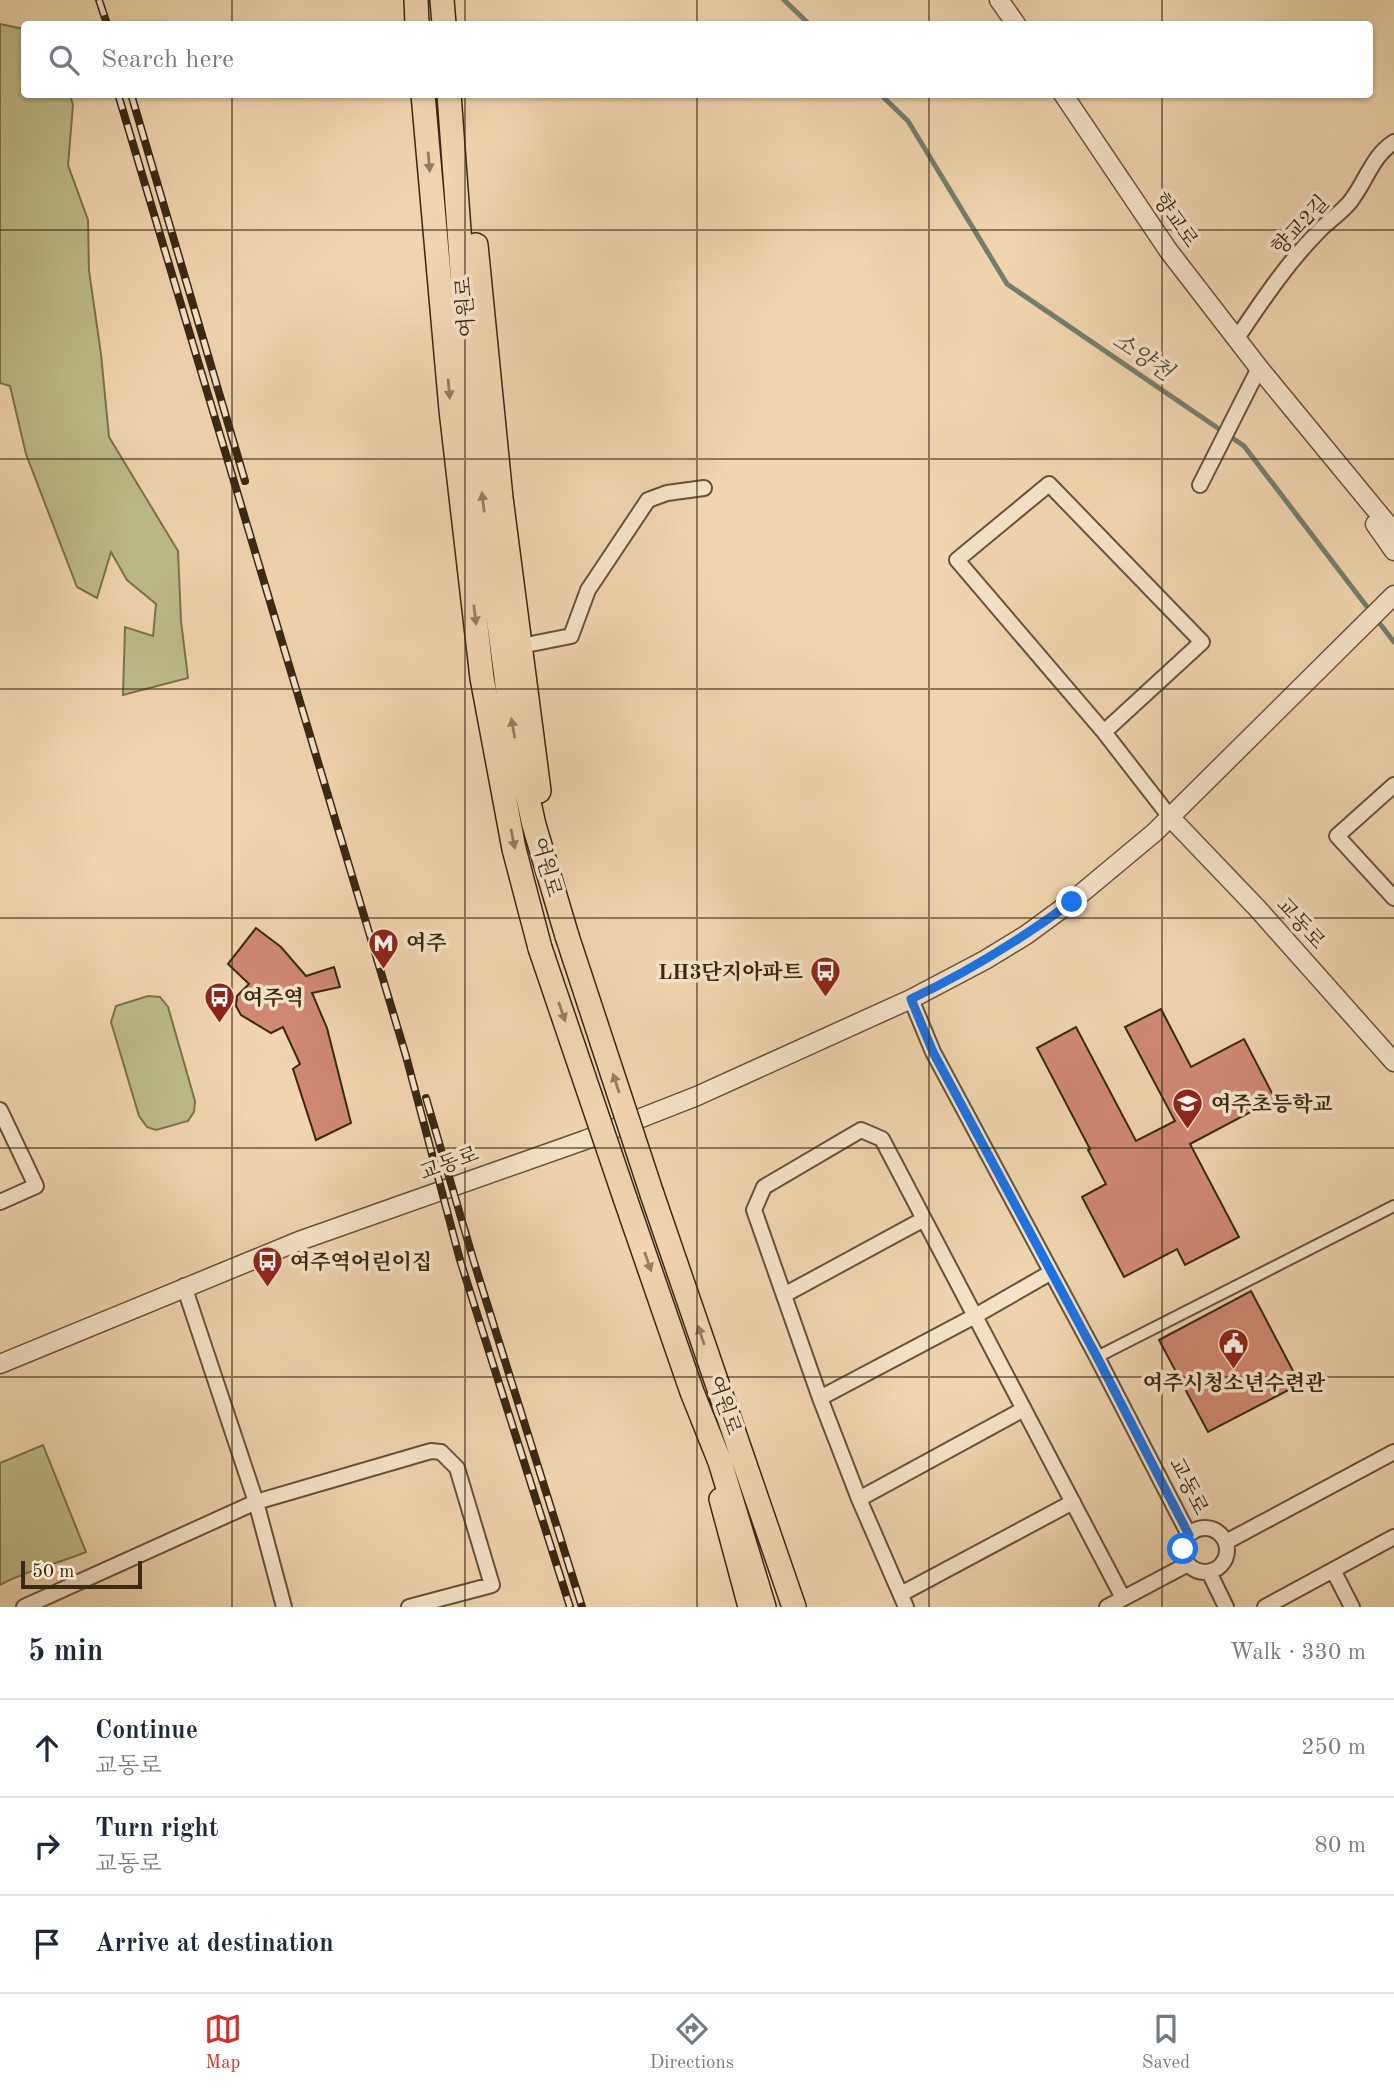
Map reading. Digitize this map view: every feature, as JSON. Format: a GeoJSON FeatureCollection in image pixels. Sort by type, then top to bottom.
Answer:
{"type":"FeatureCollection","features":[{"type":"Feature","properties":{"kind":"highway"},"geometry":{"type":"LineString","coordinates":[[416,0],[418,21]]}},
{"type":"Feature","properties":{"kind":"highway"},"geometry":{"type":"LineString","coordinates":[[443,0],[444,21]]}},
{"type":"Feature","properties":{"kind":"highway","name":"여원로"},"geometry":{"type":"LineString","coordinates":[[423,98],[451,410],[482,678],[514,849],[540,948],[692,1392],[720,1462],[764,1607]]}},
{"type":"Feature","properties":{"kind":"highway","name":"여원로"},"geometry":{"type":"LineString","coordinates":[[449,98],[474,434],[513,730],[534,825],[567,936],[652,1194],[794,1607]]}},
{"type":"Feature","properties":{"kind":"highway"},"geometry":{"type":"LineString","coordinates":[[453,148],[472,210],[501,498],[540,784],[534,825]]}},
{"type":"Feature","properties":{"kind":"highway"},"geometry":{"type":"LineString","coordinates":[[731,1423],[752,1454],[810,1607]]}},
{"type":"Feature","properties":{"kind":"main road"},"geometry":{"type":"LineString","coordinates":[[692,1392],[749,1607]]}},
{"type":"Feature","properties":{"kind":"street"},"geometry":{"type":"LineString","coordinates":[[999,0],[1014,21]]}},
{"type":"Feature","properties":{"kind":"street","name":"향교로"},"geometry":{"type":"LineString","coordinates":[[1066,98],[1168,250],[1258,368],[1394,532]]}},
{"type":"Feature","properties":{"kind":"street","name":"향교2길"},"geometry":{"type":"LineString","coordinates":[[1237,338],[1293,260],[1349,203],[1377,158],[1394,142]]}},
{"type":"Feature","properties":{"kind":"street"},"geometry":{"type":"LineString","coordinates":[[1202,481],[1258,368]]}},
{"type":"Feature","properties":{"kind":"street"},"geometry":{"type":"LineString","coordinates":[[1337,462],[1385,506],[1394,510]]}},
{"type":"Feature","properties":{"kind":"street","name":"향교로"},"geometry":{"type":"LineString","coordinates":[[1337,462],[1347,485],[1394,551]]}},
{"type":"Feature","properties":{"kind":"street"},"geometry":{"type":"LineString","coordinates":[[1104,733],[1202,642],[1049,484],[957,561],[1104,733],[1170,817]]}},
{"type":"Feature","properties":{"kind":"street"},"geometry":{"type":"LineString","coordinates":[[521,646],[571,636],[589,590],[648,500],[667,493],[704,488]]}},
{"type":"Feature","properties":{"kind":"street","name":"교동로"},"geometry":{"type":"LineString","coordinates":[[0,1364],[184,1286],[310,1237],[597,1136],[697,1096],[911,999],[985,960],[1026,935],[1112,870],[1170,817],[1391,598]]}},
{"type":"Feature","properties":{"kind":"street"},"geometry":{"type":"LineString","coordinates":[[1394,785],[1337,836],[1394,898]]}},
{"type":"Feature","properties":{"kind":"street","name":"교동로"},"geometry":{"type":"LineString","coordinates":[[1170,817],[1257,908],[1394,1062]]}},
{"type":"Feature","properties":{"kind":"street","name":"교동로"},"geometry":{"type":"LineString","coordinates":[[911,999],[933,1052],[1189,1535]]}},
{"type":"Feature","properties":{"kind":"street"},"geometry":{"type":"LineString","coordinates":[[0,1110],[36,1186],[0,1202]]}},
{"type":"Feature","properties":{"kind":"street"},"geometry":{"type":"LineString","coordinates":[[1073,1502],[904,1600],[859,1499],[820,1398],[754,1210],[764,1187],[861,1130],[882,1139],[925,1219],[975,1316],[1073,1502],[1123,1598]]}},
{"type":"Feature","properties":{"kind":"street"},"geometry":{"type":"LineString","coordinates":[[1097,1357],[1394,1206]]}},
{"type":"Feature","properties":{"kind":"street"},"geometry":{"type":"LineString","coordinates":[[784,1295],[925,1219]]}},
{"type":"Feature","properties":{"kind":"street"},"geometry":{"type":"LineString","coordinates":[[820,1398],[975,1316],[1049,1273]]}},
{"type":"Feature","properties":{"kind":"street"},"geometry":{"type":"LineString","coordinates":[[184,1286],[256,1502],[284,1607]]}},
{"type":"Feature","properties":{"kind":"street"},"geometry":{"type":"LineString","coordinates":[[859,1499],[1024,1409]]}},
{"type":"Feature","properties":{"kind":"street"},"geometry":{"type":"LineString","coordinates":[[24,1607],[256,1502],[430,1451],[441,1452],[457,1468],[492,1586],[409,1607]]}},
{"type":"Feature","properties":{"kind":"street"},"geometry":{"type":"LineString","coordinates":[[1226,1542],[1394,1452]]}},
{"type":"Feature","properties":{"kind":"street"},"geometry":{"type":"LineString","coordinates":[[1210,1528],[1226,1542],[1224,1562],[1209,1572],[1200,1572],[1188,1564],[1183,1549],[1189,1535],[1195,1531],[1210,1528]]}},
{"type":"Feature","properties":{"kind":"street"},"geometry":{"type":"LineString","coordinates":[[1265,1607],[1394,1537]]}},
{"type":"Feature","properties":{"kind":"street"},"geometry":{"type":"LineString","coordinates":[[1107,1607],[1188,1564]]}},
{"type":"Feature","properties":{"kind":"street"},"geometry":{"type":"LineString","coordinates":[[1333,1570],[1352,1607]]}},
{"type":"Feature","properties":{"kind":"street"},"geometry":{"type":"LineString","coordinates":[[1209,1572],[1226,1607]]}},
{"type":"Feature","properties":{"kind":"green space"},"geometry":{"type":"Polygon","coordinates":[[[0,24],[21,28],[21,98],[71,98],[73,105],[68,165],[88,220],[89,271],[109,437],[178,551],[181,621],[188,678],[123,695],[125,627],[153,636],[156,604],[127,580],[111,552],[97,598],[77,587],[26,454],[10,386],[0,383],[0,24]]]}},
{"type":"Feature","properties":{"kind":"green space"},"geometry":{"type":"Polygon","coordinates":[[[148,996],[160,997],[168,1007],[195,1101],[194,1112],[188,1121],[156,1130],[147,1127],[139,1116],[111,1022],[116,1006],[148,996]]]}},
{"type":"Feature","properties":{"kind":"green space"},"geometry":{"type":"Polygon","coordinates":[[[43,1445],[86,1552],[0,1585],[0,1463],[43,1445]]]}},
{"type":"Feature","properties":{"kind":"building"},"geometry":{"type":"Polygon","coordinates":[[[256,928],[281,947],[306,976],[334,967],[340,987],[312,993],[327,1028],[351,1123],[316,1140],[293,1069],[300,1064],[283,1027],[271,1033],[241,1015],[236,1006],[237,996],[249,984],[228,964],[256,928]]]}},
{"type":"Feature","properties":{"kind":"building"},"geometry":{"type":"Polygon","coordinates":[[[1161,1009],[1191,1067],[1244,1039],[1275,1099],[1190,1144],[1239,1237],[1185,1265],[1177,1249],[1124,1277],[1082,1197],[1106,1184],[1037,1048],[1076,1027],[1136,1141],[1175,1121],[1125,1027],[1161,1009]]]}},
{"type":"Feature","properties":{"kind":"building","name":"여주시청소년수련관"},"geometry":{"type":"Polygon","coordinates":[[[1251,1291],[1300,1384],[1208,1432],[1159,1340],[1251,1291]]]}},
{"type":"Feature","properties":{"kind":"waterway","name":"소양천"},"geometry":{"type":"LineString","coordinates":[[784,0],[806,21]]}},
{"type":"Feature","properties":{"kind":"waterway","name":"소양천"},"geometry":{"type":"LineString","coordinates":[[884,98],[908,121],[1007,284],[1244,446],[1394,642]]}},
{"type":"Feature","properties":{"kind":"railway"},"geometry":{"type":"LineString","coordinates":[[99,0],[106,21]]}},
{"type":"Feature","properties":{"kind":"railway"},"geometry":{"type":"LineString","coordinates":[[119,98],[406,1056],[460,1260],[570,1607]]}},
{"type":"Feature","properties":{"kind":"railway"},"geometry":{"type":"LineString","coordinates":[[132,98],[245,481]]}},
{"type":"Feature","properties":{"kind":"railway"},"geometry":{"type":"LineString","coordinates":[[426,1098],[474,1262],[582,1607]]}},
{"type":"Feature","properties":{"kind":"place","name":"여주"},"geometry":{"type":"Point","coordinates":[383,970]}},
{"type":"Feature","properties":{"kind":"place","name":"LH3단지아파트"},"geometry":{"type":"Point","coordinates":[826,999]}},
{"type":"Feature","properties":{"kind":"place","name":"여주역"},"geometry":{"type":"Point","coordinates":[220,1025]}},
{"type":"Feature","properties":{"kind":"place","name":"여주초등학교"},"geometry":{"type":"Point","coordinates":[1188,1131]}},
{"type":"Feature","properties":{"kind":"place","name":"여주역어린이집"},"geometry":{"type":"Point","coordinates":[267,1289]}},
{"type":"Feature","properties":{"kind":"place","name":"여주시청소년수련관"},"geometry":{"type":"Point","coordinates":[1234,1370]}},
{"type":"Feature","properties":{"kind":"route"},"geometry":{"type":"LineString","coordinates":[[1072,902],[985,960],[911,999],[933,1052],[1189,1535],[1183,1549]]}}]}
